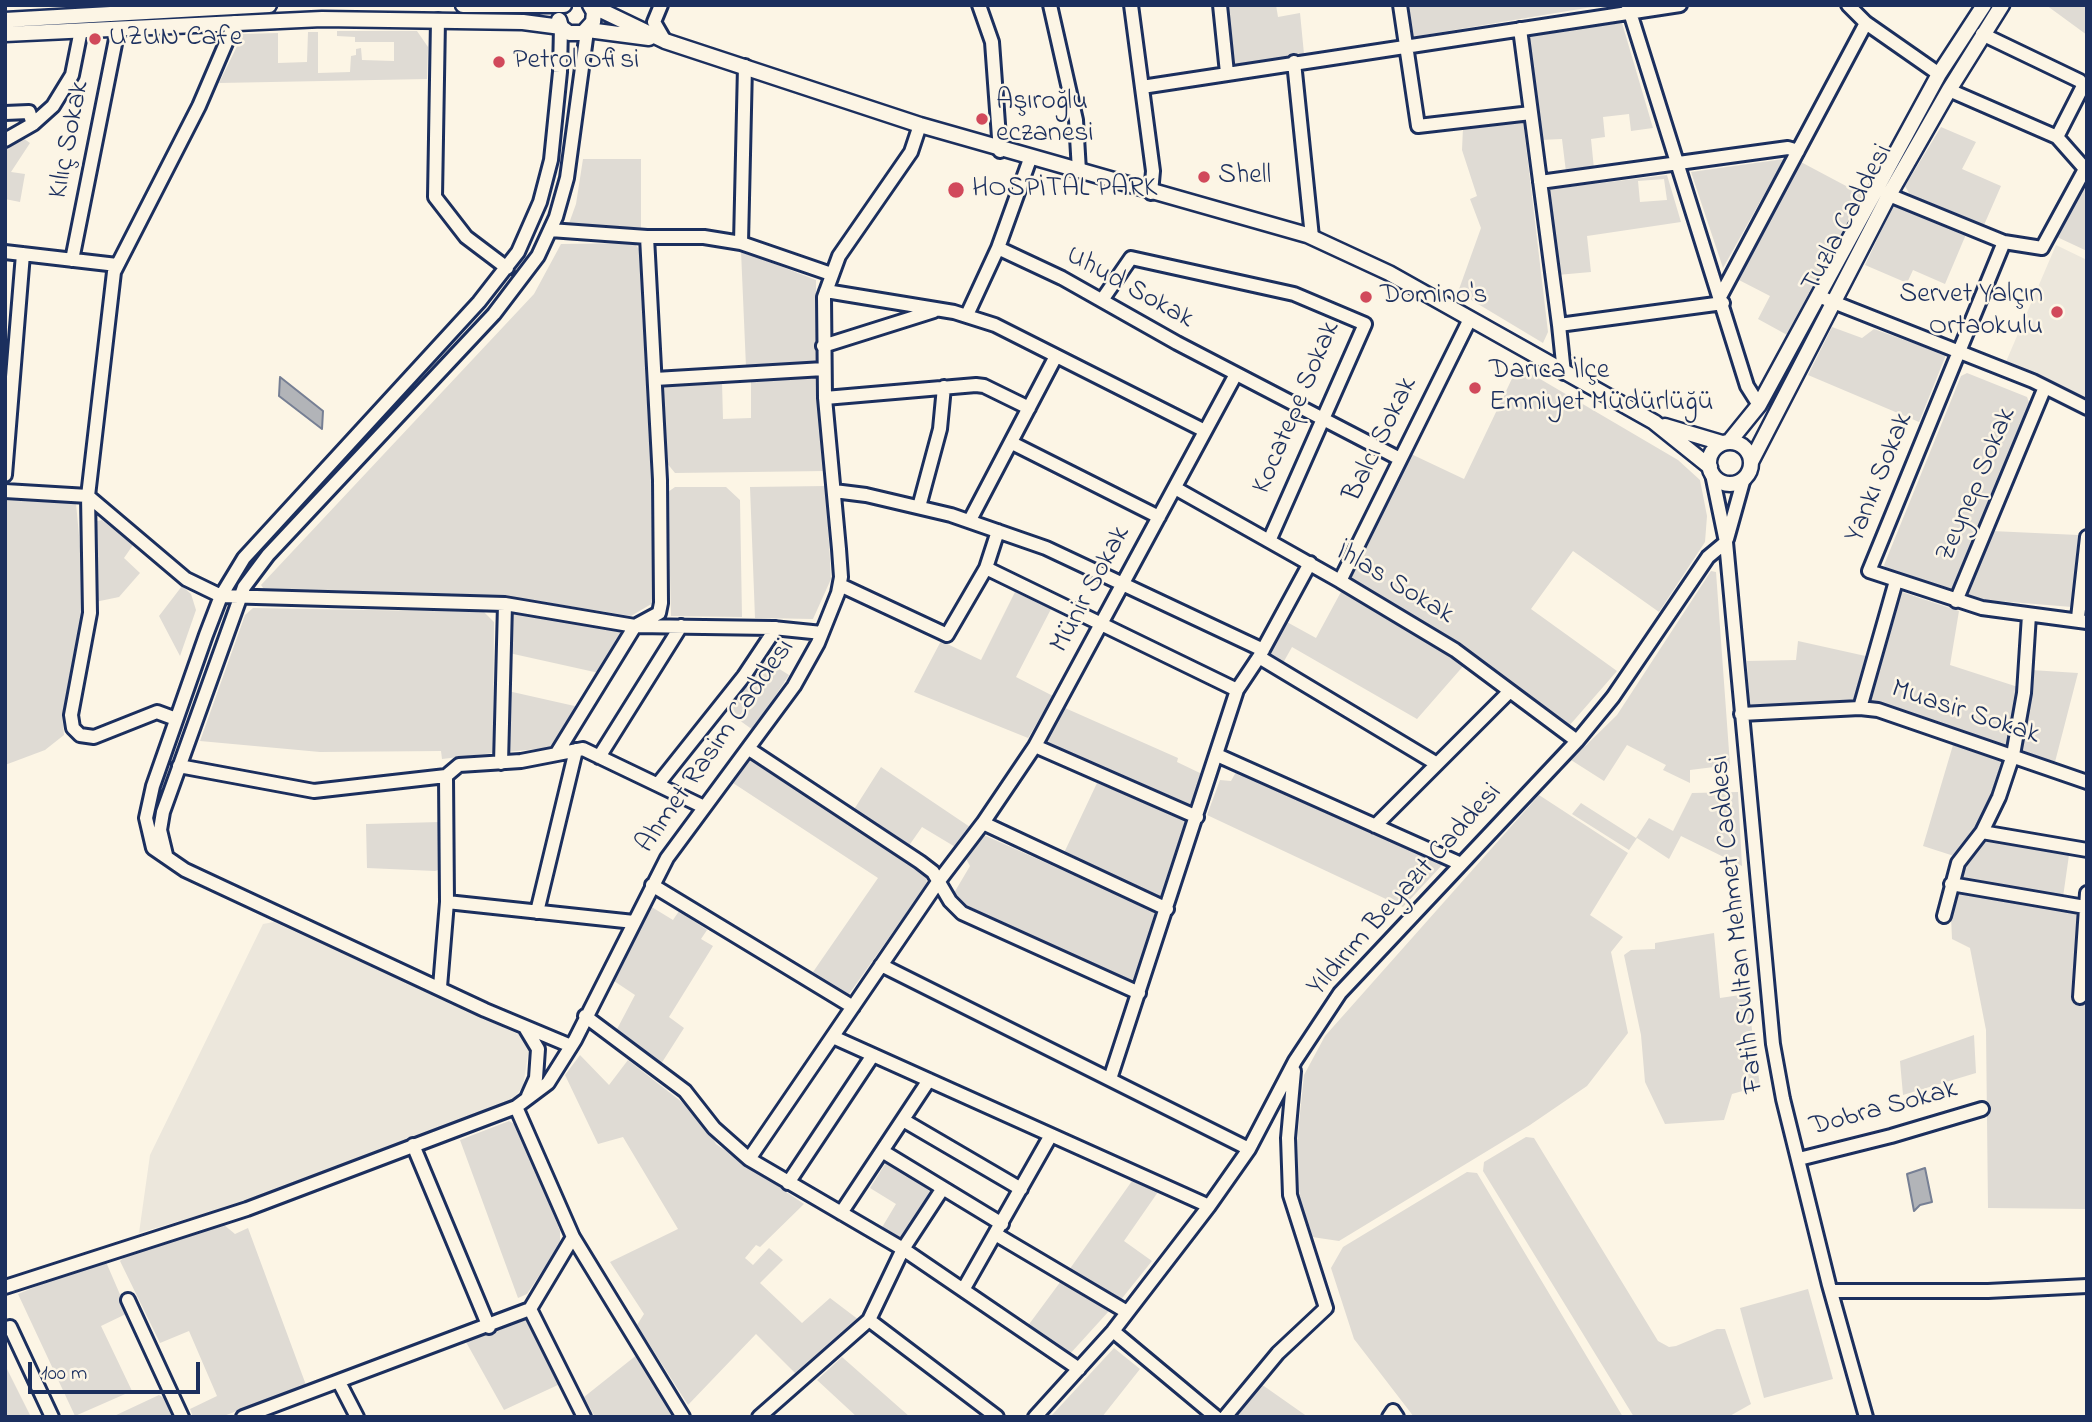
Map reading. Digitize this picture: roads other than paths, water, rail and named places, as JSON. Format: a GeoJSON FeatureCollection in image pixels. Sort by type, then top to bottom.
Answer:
{"type":"FeatureCollection","features":[{"type":"Feature","properties":{"kind":"main road"},"geometry":{"type":"LineString","coordinates":[[5,20],[93,11],[269,5]]}},
{"type":"Feature","properties":{"kind":"main road"},"geometry":{"type":"LineString","coordinates":[[463,5],[563,6],[559,14],[561,27]]}},
{"type":"Feature","properties":{"kind":"main road"},"geometry":{"type":"LineString","coordinates":[[588,30],[594,17],[590,5]]}},
{"type":"Feature","properties":{"kind":"main road"},"geometry":{"type":"LineString","coordinates":[[590,5],[665,41],[920,125],[1030,159],[1312,237],[1389,273],[1469,321],[1654,422],[1727,484],[1744,478],[1751,462],[1746,449],[1654,422]]}},
{"type":"Feature","properties":{"kind":"main road","name":"Tuzla Caddesi"},"geometry":{"type":"LineString","coordinates":[[1751,462],[1825,299],[1939,74],[1984,5]]}},
{"type":"Feature","properties":{"kind":"main road","name":"Tuzla Caddesi"},"geometry":{"type":"LineString","coordinates":[[1725,442],[1759,405],[2002,5]]}},
{"type":"Feature","properties":{"kind":"main road"},"geometry":{"type":"LineString","coordinates":[[5,34],[235,22],[438,20],[523,22],[561,27],[574,34],[588,30],[665,41]]}},
{"type":"Feature","properties":{"kind":"main road"},"geometry":{"type":"LineString","coordinates":[[1711,471],[1711,454],[1725,442]]}},
{"type":"Feature","properties":{"kind":"street"},"geometry":{"type":"LineString","coordinates":[[662,5],[654,22],[665,41]]}},
{"type":"Feature","properties":{"kind":"street"},"geometry":{"type":"LineString","coordinates":[[979,5],[992,42],[1000,150]]}},
{"type":"Feature","properties":{"kind":"street"},"geometry":{"type":"LineString","coordinates":[[1049,5],[1076,120],[1079,171]]}},
{"type":"Feature","properties":{"kind":"street"},"geometry":{"type":"LineString","coordinates":[[1131,5],[1153,172],[1151,192]]}},
{"type":"Feature","properties":{"kind":"street"},"geometry":{"type":"LineString","coordinates":[[1220,5],[1227,73]]}},
{"type":"Feature","properties":{"kind":"street"},"geometry":{"type":"LineString","coordinates":[[1400,5],[1418,126],[1531,113]]}},
{"type":"Feature","properties":{"kind":"street"},"geometry":{"type":"LineString","coordinates":[[1142,87],[1520,29],[1630,9],[1680,5]]}},
{"type":"Feature","properties":{"kind":"street"},"geometry":{"type":"LineString","coordinates":[[1848,5],[1866,23],[1939,74]]}},
{"type":"Feature","properties":{"kind":"street"},"geometry":{"type":"LineString","coordinates":[[1630,9],[1747,386],[1759,405]]}},
{"type":"Feature","properties":{"kind":"street"},"geometry":{"type":"LineString","coordinates":[[438,20],[435,197],[440,208],[466,237],[507,268]]}},
{"type":"Feature","properties":{"kind":"street"},"geometry":{"type":"LineString","coordinates":[[176,719],[157,712],[94,737],[80,735],[73,728],[71,715],[90,613],[88,496],[117,265],[199,106],[235,22]]}},
{"type":"Feature","properties":{"kind":"street"},"geometry":{"type":"LineString","coordinates":[[1722,299],[1866,23]]}},
{"type":"Feature","properties":{"kind":"street"},"geometry":{"type":"LineString","coordinates":[[545,25],[556,34],[560,47]]}},
{"type":"Feature","properties":{"kind":"street"},"geometry":{"type":"LineString","coordinates":[[561,27],[556,120],[547,178],[530,229],[507,268],[276,519],[244,558],[221,596],[176,719],[146,818],[150,843],[156,851],[186,870],[525,1028],[571,1046]]}},
{"type":"Feature","properties":{"kind":"street","name":"Kılıç Sokak"},"geometry":{"type":"LineString","coordinates":[[72,260],[118,29]]}},
{"type":"Feature","properties":{"kind":"street"},"geometry":{"type":"LineString","coordinates":[[1520,29],[1564,373]]}},
{"type":"Feature","properties":{"kind":"street"},"geometry":{"type":"LineString","coordinates":[[5,140],[33,124],[52,106],[72,75],[80,30]]}},
{"type":"Feature","properties":{"kind":"street"},"geometry":{"type":"LineString","coordinates":[[166,855],[160,824],[238,599],[268,555],[494,314],[526,275],[550,230],[567,178],[588,30]]}},
{"type":"Feature","properties":{"kind":"street"},"geometry":{"type":"LineString","coordinates":[[586,48],[607,32]]}},
{"type":"Feature","properties":{"kind":"street"},"geometry":{"type":"LineString","coordinates":[[1982,34],[2080,81],[2083,86],[2057,137]]}},
{"type":"Feature","properties":{"kind":"street"},"geometry":{"type":"LineString","coordinates":[[1294,62],[1312,237]]}},
{"type":"Feature","properties":{"kind":"street"},"geometry":{"type":"LineString","coordinates":[[741,243],[745,66]]}},
{"type":"Feature","properties":{"kind":"street"},"geometry":{"type":"LineString","coordinates":[[1889,195],[2004,242],[2042,248],[2086,170],[2057,137],[1949,89]]}},
{"type":"Feature","properties":{"kind":"street"},"geometry":{"type":"LineString","coordinates":[[5,113],[29,112],[33,124]]}},
{"type":"Feature","properties":{"kind":"street","name":"Ahmet Rasim Caddesi"},"geometry":{"type":"LineString","coordinates":[[5,1287],[247,1209],[521,1103],[548,1083],[571,1046],[667,858],[794,686],[822,633],[840,585],[825,398],[823,346],[826,291],[831,274],[850,238],[911,152],[920,125]]}},
{"type":"Feature","properties":{"kind":"street"},"geometry":{"type":"LineString","coordinates":[[1540,182],[1788,148],[1798,151]]}},
{"type":"Feature","properties":{"kind":"street"},"geometry":{"type":"LineString","coordinates":[[967,315],[998,248],[1030,159]]}},
{"type":"Feature","properties":{"kind":"street"},"geometry":{"type":"LineString","coordinates":[[550,230],[647,237],[704,237],[741,243],[831,274]]}},
{"type":"Feature","properties":{"kind":"street"},"geometry":{"type":"LineString","coordinates":[[557,753],[635,626],[659,613],[661,603],[655,379],[647,237]]}},
{"type":"Feature","properties":{"kind":"street"},"geometry":{"type":"LineString","coordinates":[[1959,352],[2004,242]]}},
{"type":"Feature","properties":{"kind":"street","name":"Uhud Sokak"},"geometry":{"type":"LineString","coordinates":[[998,248],[1102,300],[1236,374]]}},
{"type":"Feature","properties":{"kind":"street"},"geometry":{"type":"LineString","coordinates":[[5,252],[117,265]]}},
{"type":"Feature","properties":{"kind":"street"},"geometry":{"type":"LineString","coordinates":[[5,475],[23,254]]}},
{"type":"Feature","properties":{"kind":"street","name":"Kocatepe Sokak"},"geometry":{"type":"LineString","coordinates":[[1102,300],[1121,268],[1131,258],[1294,294],[1365,324],[1269,541]]}},
{"type":"Feature","properties":{"kind":"street"},"geometry":{"type":"LineString","coordinates":[[826,291],[967,315],[1022,337],[1205,431]]}},
{"type":"Feature","properties":{"kind":"street"},"geometry":{"type":"LineString","coordinates":[[1559,325],[1722,299]]}},
{"type":"Feature","properties":{"kind":"street"},"geometry":{"type":"LineString","coordinates":[[1825,299],[2045,387],[2087,408]]}},
{"type":"Feature","properties":{"kind":"street"},"geometry":{"type":"LineString","coordinates":[[823,346],[937,310]]}},
{"type":"Feature","properties":{"kind":"street","name":"Balcı Sokak"},"geometry":{"type":"LineString","coordinates":[[1340,580],[1469,321]]}},
{"type":"Feature","properties":{"kind":"street","name":"Yankı Sokak"},"geometry":{"type":"LineString","coordinates":[[1959,352],[1870,571],[1982,608],[2082,620]]}},
{"type":"Feature","properties":{"kind":"street"},"geometry":{"type":"LineString","coordinates":[[970,520],[1056,356]]}},
{"type":"Feature","properties":{"kind":"street"},"geometry":{"type":"LineString","coordinates":[[655,379],[824,369]]}},
{"type":"Feature","properties":{"kind":"street"},"geometry":{"type":"LineString","coordinates":[[1236,374],[1400,459]]}},
{"type":"Feature","properties":{"kind":"street","name":"Münir Sokak"},"geometry":{"type":"LineString","coordinates":[[749,1159],[938,882],[983,824],[1035,746],[1236,374]]}},
{"type":"Feature","properties":{"kind":"street"},"geometry":{"type":"LineString","coordinates":[[825,398],[984,386],[1029,408]]}},
{"type":"Feature","properties":{"kind":"street"},"geometry":{"type":"LineString","coordinates":[[919,507],[940,429],[944,387]]}},
{"type":"Feature","properties":{"kind":"street","name":"Zeynep Sokak"},"geometry":{"type":"LineString","coordinates":[[1956,601],[2045,387]]}},
{"type":"Feature","properties":{"kind":"street"},"geometry":{"type":"LineString","coordinates":[[1012,443],[1159,517]]}},
{"type":"Feature","properties":{"kind":"street","name":"Fatih Sultan Mehmet Caddesi"},"geometry":{"type":"LineString","coordinates":[[1711,471],[1726,542],[1773,1044],[1783,1099],[1831,1292],[1866,1417]]}},
{"type":"Feature","properties":{"kind":"street","name":"Fatih Sultan Mehmet Caddesi"},"geometry":{"type":"LineString","coordinates":[[1726,542],[1744,478]]}},
{"type":"Feature","properties":{"kind":"street","name":"İhlas Sokak"},"geometry":{"type":"LineString","coordinates":[[1175,488],[1340,580],[1455,650],[1577,741]]}},
{"type":"Feature","properties":{"kind":"street"},"geometry":{"type":"LineString","coordinates":[[5,491],[88,496],[186,579],[221,596],[238,599],[505,604],[635,626],[776,628],[822,633]]}},
{"type":"Feature","properties":{"kind":"street"},"geometry":{"type":"LineString","coordinates":[[834,491],[970,520],[1046,548],[1261,653],[1437,764]]}},
{"type":"Feature","properties":{"kind":"street"},"geometry":{"type":"LineString","coordinates":[[840,585],[947,635],[986,568],[998,531]]}},
{"type":"Feature","properties":{"kind":"street"},"geometry":{"type":"LineString","coordinates":[[2082,620],[2087,537]]}},
{"type":"Feature","properties":{"kind":"street","name":"Yıldırım Beyazıt Caddesi"},"geometry":{"type":"LineString","coordinates":[[1035,1417],[1113,1331],[1209,1206],[1250,1149],[1295,1061],[1340,993],[1577,741],[1630,675],[1708,557],[1726,542]]}},
{"type":"Feature","properties":{"kind":"street"},"geometry":{"type":"LineString","coordinates":[[1110,1079],[1237,690],[1261,653],[1310,564]]}},
{"type":"Feature","properties":{"kind":"street"},"geometry":{"type":"LineString","coordinates":[[986,568],[1102,622],[1237,690]]}},
{"type":"Feature","properties":{"kind":"street"},"geometry":{"type":"LineString","coordinates":[[1860,708],[1896,581]]}},
{"type":"Feature","properties":{"kind":"street"},"geometry":{"type":"LineString","coordinates":[[501,762],[505,604]]}},
{"type":"Feature","properties":{"kind":"street"},"geometry":{"type":"LineString","coordinates":[[1944,916],[1958,863],[1982,832],[1999,797],[2013,755],[2024,693],[2029,615]]}},
{"type":"Feature","properties":{"kind":"street"},"geometry":{"type":"LineString","coordinates":[[598,757],[681,626]]}},
{"type":"Feature","properties":{"kind":"street"},"geometry":{"type":"LineString","coordinates":[[658,784],[744,676],[776,628]]}},
{"type":"Feature","properties":{"kind":"street"},"geometry":{"type":"LineString","coordinates":[[1376,826],[1510,691]]}},
{"type":"Feature","properties":{"kind":"street","name":"Muasir Sokak"},"geometry":{"type":"LineString","coordinates":[[1741,714],[1860,708],[1897,715],[2087,782]]}},
{"type":"Feature","properties":{"kind":"street"},"geometry":{"type":"LineString","coordinates":[[1035,746],[1197,817]]}},
{"type":"Feature","properties":{"kind":"street"},"geometry":{"type":"LineString","coordinates":[[180,766],[314,791],[446,776],[459,765],[501,762],[583,749],[704,807]]}},
{"type":"Feature","properties":{"kind":"street"},"geometry":{"type":"LineString","coordinates":[[749,749],[933,872],[962,913],[1139,993]]}},
{"type":"Feature","properties":{"kind":"street"},"geometry":{"type":"LineString","coordinates":[[537,912],[576,750]]}},
{"type":"Feature","properties":{"kind":"street"},"geometry":{"type":"LineString","coordinates":[[1217,755],[1461,864]]}},
{"type":"Feature","properties":{"kind":"street"},"geometry":{"type":"LineString","coordinates":[[440,987],[447,902],[446,776]]}},
{"type":"Feature","properties":{"kind":"street"},"geometry":{"type":"LineString","coordinates":[[983,824],[1167,909]]}},
{"type":"Feature","properties":{"kind":"street"},"geometry":{"type":"LineString","coordinates":[[1982,832],[2087,850]]}},
{"type":"Feature","properties":{"kind":"street"},"geometry":{"type":"LineString","coordinates":[[1951,884],[2085,906]]}},
{"type":"Feature","properties":{"kind":"street"},"geometry":{"type":"LineString","coordinates":[[652,885],[853,1007]]}},
{"type":"Feature","properties":{"kind":"street"},"geometry":{"type":"LineString","coordinates":[[2080,997],[2087,893]]}},
{"type":"Feature","properties":{"kind":"street"},"geometry":{"type":"LineString","coordinates":[[447,902],[634,922]]}},
{"type":"Feature","properties":{"kind":"street"},"geometry":{"type":"LineString","coordinates":[[881,965],[1250,1149]]}},
{"type":"Feature","properties":{"kind":"street"},"geometry":{"type":"LineString","coordinates":[[585,1016],[685,1091],[714,1128],[749,1159],[903,1249],[1079,1369]]}},
{"type":"Feature","properties":{"kind":"street"},"geometry":{"type":"LineString","coordinates":[[525,1028],[538,1049],[536,1078],[521,1103],[573,1237],[683,1417]]}},
{"type":"Feature","properties":{"kind":"street"},"geometry":{"type":"LineString","coordinates":[[833,1037],[1209,1206]]}},
{"type":"Feature","properties":{"kind":"street"},"geometry":{"type":"LineString","coordinates":[[788,1183],[873,1055]]}},
{"type":"Feature","properties":{"kind":"street"},"geometry":{"type":"LineString","coordinates":[[1225,1417],[1278,1353],[1326,1308],[1290,1195],[1288,1138],[1295,1061]]}},
{"type":"Feature","properties":{"kind":"street"},"geometry":{"type":"LineString","coordinates":[[841,1213],[929,1080]]}},
{"type":"Feature","properties":{"kind":"street","name":"Dobra Sokak"},"geometry":{"type":"LineString","coordinates":[[1799,1159],[1982,1109]]}},
{"type":"Feature","properties":{"kind":"street"},"geometry":{"type":"LineString","coordinates":[[903,1119],[1021,1189]]}},
{"type":"Feature","properties":{"kind":"street"},"geometry":{"type":"LineString","coordinates":[[962,1290],[999,1230],[1051,1135]]}},
{"type":"Feature","properties":{"kind":"street"},"geometry":{"type":"LineString","coordinates":[[413,1145],[489,1327]]}},
{"type":"Feature","properties":{"kind":"street"},"geometry":{"type":"LineString","coordinates":[[882,1151],[943,1188],[999,1230],[1127,1312]]}},
{"type":"Feature","properties":{"kind":"street"},"geometry":{"type":"LineString","coordinates":[[760,1417],[869,1320],[903,1249],[943,1188]]}},
{"type":"Feature","properties":{"kind":"street"},"geometry":{"type":"LineString","coordinates":[[243,1417],[280,1411],[339,1382],[489,1327],[530,1309],[573,1237]]}},
{"type":"Feature","properties":{"kind":"street"},"geometry":{"type":"LineString","coordinates":[[1831,1292],[1988,1291],[2087,1286]]}},
{"type":"Feature","properties":{"kind":"street"},"geometry":{"type":"LineString","coordinates":[[128,1300],[183,1417]]}},
{"type":"Feature","properties":{"kind":"street"},"geometry":{"type":"LineString","coordinates":[[530,1309],[584,1417]]}},
{"type":"Feature","properties":{"kind":"street"},"geometry":{"type":"LineString","coordinates":[[869,1320],[996,1417]]}},
{"type":"Feature","properties":{"kind":"street"},"geometry":{"type":"LineString","coordinates":[[10,1327],[52,1417]]}},
{"type":"Feature","properties":{"kind":"street"},"geometry":{"type":"LineString","coordinates":[[1113,1331],[1216,1417]]}},
{"type":"Feature","properties":{"kind":"street"},"geometry":{"type":"LineString","coordinates":[[339,1382],[357,1417]]}},
{"type":"Feature","properties":{"kind":"street"},"geometry":{"type":"LineString","coordinates":[[1389,1417],[1393,1411],[1397,1417]]}},
{"type":"Feature","properties":{"kind":"place","name":"UZUN Cafe"},"geometry":{"type":"Point","coordinates":[95,39]}},
{"type":"Feature","properties":{"kind":"place","name":"Petrol Ofisi"},"geometry":{"type":"Point","coordinates":[499,62]}},
{"type":"Feature","properties":{"kind":"place","name":"Aşıroğlu eczanesi"},"geometry":{"type":"Point","coordinates":[982,119]}},
{"type":"Feature","properties":{"kind":"place","name":"Shell"},"geometry":{"type":"Point","coordinates":[1204,177]}},
{"type":"Feature","properties":{"kind":"place","name":"HOSPİTAL PARK"},"geometry":{"type":"Point","coordinates":[956,190]}},
{"type":"Feature","properties":{"kind":"place","name":"Domino's"},"geometry":{"type":"Point","coordinates":[1366,297]}},
{"type":"Feature","properties":{"kind":"place","name":"Servet Yalçın Ortaokulu"},"geometry":{"type":"Point","coordinates":[2057,312]}},
{"type":"Feature","properties":{"kind":"place","name":"Darıca İlçe Emniyet Müdürlüğü"},"geometry":{"type":"Point","coordinates":[1475,388]}}]}
